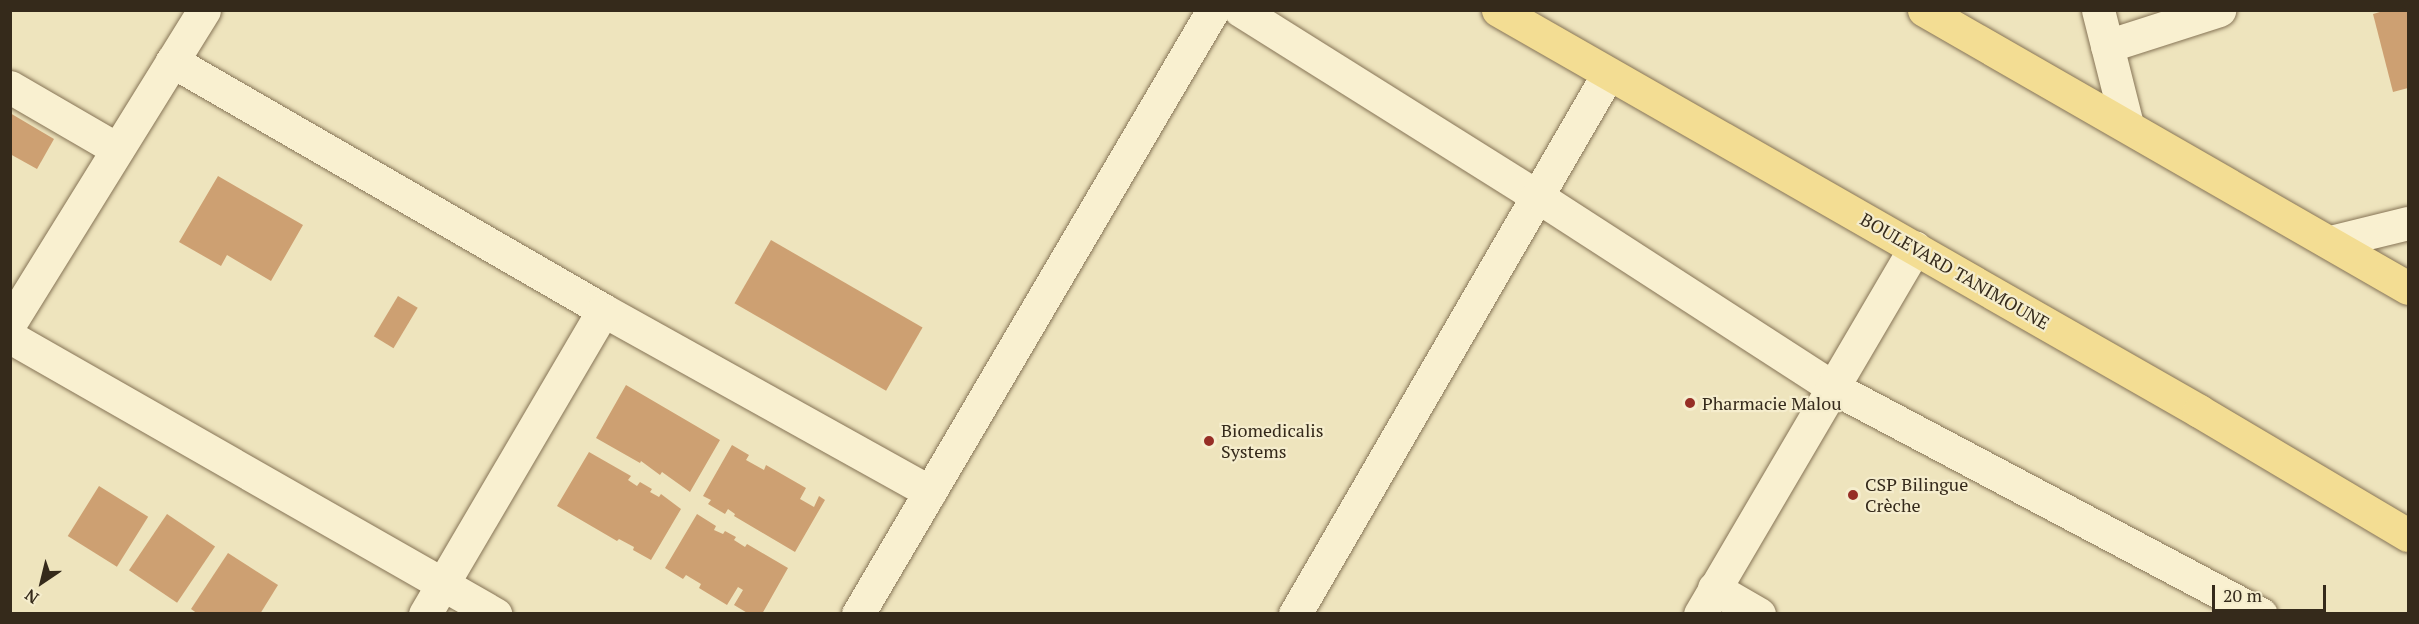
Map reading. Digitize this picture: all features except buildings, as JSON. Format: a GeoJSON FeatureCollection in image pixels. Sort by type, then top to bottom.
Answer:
{"type":"FeatureCollection","features":[{"type":"Feature","properties":{"kind":"main road","name":"BOULEVARD TANIMOUNE"},"geometry":{"type":"LineString","coordinates":[[1498,10],[2209,416],[2409,535]]}},
{"type":"Feature","properties":{"kind":"main road"},"geometry":{"type":"LineString","coordinates":[[1924,10],[2409,288]]}},
{"type":"Feature","properties":{"kind":"street"},"geometry":{"type":"LineString","coordinates":[[10,323],[204,10]]}},
{"type":"Feature","properties":{"kind":"street"},"geometry":{"type":"LineString","coordinates":[[858,614],[1213,10]]}},
{"type":"Feature","properties":{"kind":"street"},"geometry":{"type":"LineString","coordinates":[[1239,10],[1537,196],[1832,387],[2261,614]]}},
{"type":"Feature","properties":{"kind":"street"},"geometry":{"type":"LineString","coordinates":[[2098,10],[2127,125]]}},
{"type":"Feature","properties":{"kind":"street"},"geometry":{"type":"LineString","coordinates":[[2107,46],[2220,10]]}},
{"type":"Feature","properties":{"kind":"street"},"geometry":{"type":"LineString","coordinates":[[172,62],[603,310],[930,492]]}},
{"type":"Feature","properties":{"kind":"street"},"geometry":{"type":"LineString","coordinates":[[1294,614],[1608,74]]}},
{"type":"Feature","properties":{"kind":"street"},"geometry":{"type":"LineString","coordinates":[[10,87],[117,149]]}},
{"type":"Feature","properties":{"kind":"street"},"geometry":{"type":"LineString","coordinates":[[2330,242],[2409,223]]}},
{"type":"Feature","properties":{"kind":"street"},"geometry":{"type":"LineString","coordinates":[[1759,614],[1707,601],[1915,248]]}},
{"type":"Feature","properties":{"kind":"street"},"geometry":{"type":"LineString","coordinates":[[425,614],[603,310]]}},
{"type":"Feature","properties":{"kind":"street"},"geometry":{"type":"LineString","coordinates":[[10,337],[495,614]]}},
{"type":"Feature","properties":{"kind":"place","name":"Pharmacie Malou"},"geometry":{"type":"Point","coordinates":[1690,403]}},
{"type":"Feature","properties":{"kind":"place","name":"Biomedicalis Systems"},"geometry":{"type":"Point","coordinates":[1209,441]}},
{"type":"Feature","properties":{"kind":"place","name":"CSP Bilingue Crèche"},"geometry":{"type":"Point","coordinates":[1853,495]}}]}
